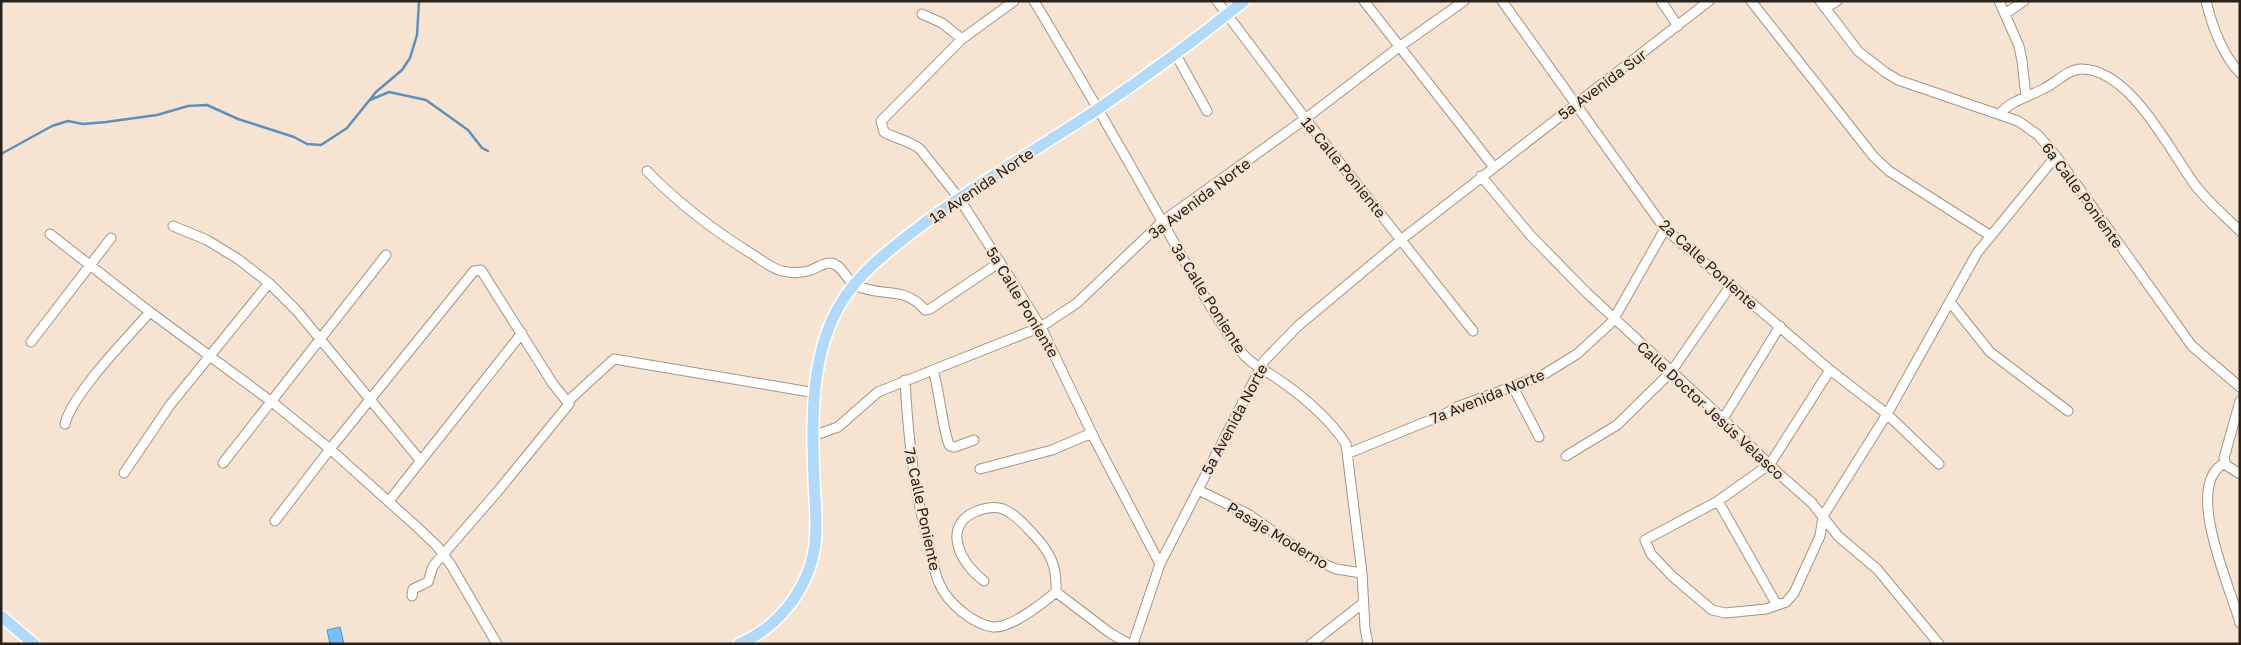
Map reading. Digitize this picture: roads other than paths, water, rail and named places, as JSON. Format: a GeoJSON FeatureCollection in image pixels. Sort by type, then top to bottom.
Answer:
{"type":"FeatureCollection","features":[{"type":"Feature","properties":{"kind":"main road","name":"1a Avenida Norte"},"geometry":{"type":"LineString","coordinates":[[739,644],[764,631],[778,619],[796,594],[810,564],[816,530],[813,436],[821,356],[832,320],[854,284],[873,264],[958,198],[1098,108],[1175,54],[1244,1]]}},
{"type":"Feature","properties":{"kind":"main road"},"geometry":{"type":"LineString","coordinates":[[1,616],[34,644]]}},
{"type":"Feature","properties":{"kind":"street"},"geometry":{"type":"LineString","coordinates":[[922,14],[942,23],[962,39],[1014,1]]}},
{"type":"Feature","properties":{"kind":"street","name":"3a Calle Poniente"},"geometry":{"type":"LineString","coordinates":[[1034,1],[1238,347],[1252,364],[1273,376],[1316,411],[1341,436],[1349,453],[1362,573],[1362,604],[1368,644]]}},
{"type":"Feature","properties":{"kind":"street","name":"1a Calle Poniente"},"geometry":{"type":"LineString","coordinates":[[1216,1],[1473,331]]}},
{"type":"Feature","properties":{"kind":"street"},"geometry":{"type":"LineString","coordinates":[[1364,1],[1494,166]]}},
{"type":"Feature","properties":{"kind":"street","name":"3a Avenida Norte"},"geometry":{"type":"LineString","coordinates":[[905,380],[1041,327],[1077,303],[1163,222],[1306,119],[1399,47],[1464,1]]}},
{"type":"Feature","properties":{"kind":"street","name":"2a Calle Poniente"},"geometry":{"type":"LineString","coordinates":[[1502,1],[1665,229],[1830,370],[1887,414],[1939,464]]}},
{"type":"Feature","properties":{"kind":"street"},"geometry":{"type":"LineString","coordinates":[[1661,1],[1678,26]]}},
{"type":"Feature","properties":{"kind":"street","name":"5a Avenida Sur"},"geometry":{"type":"LineString","coordinates":[[1494,166],[1709,1]]}},
{"type":"Feature","properties":{"kind":"street"},"geometry":{"type":"LineString","coordinates":[[1751,1],[1874,157],[1889,171],[1991,236]]}},
{"type":"Feature","properties":{"kind":"street"},"geometry":{"type":"LineString","coordinates":[[1822,5],[1837,1]]}},
{"type":"Feature","properties":{"kind":"street"},"geometry":{"type":"LineString","coordinates":[[1999,1],[2022,61],[2026,97]]}},
{"type":"Feature","properties":{"kind":"street"},"geometry":{"type":"LineString","coordinates":[[2005,14],[2024,1]]}},
{"type":"Feature","properties":{"kind":"street"},"geometry":{"type":"LineString","coordinates":[[2206,1],[2215,32],[2225,52],[2240,73]]}},
{"type":"Feature","properties":{"kind":"street","name":"6a Calle Poniente"},"geometry":{"type":"LineString","coordinates":[[1822,5],[1858,51],[1870,62],[1898,80],[2000,114],[2029,127],[2038,135],[2056,156],[2192,346],[2240,387]]}},
{"type":"Feature","properties":{"kind":"street","name":"5a Calle Poniente"},"geometry":{"type":"LineString","coordinates":[[962,39],[882,121],[884,132],[894,138],[914,144],[920,149],[958,198],[1000,262],[1041,327],[1092,433],[1160,564]]}},
{"type":"Feature","properties":{"kind":"street"},"geometry":{"type":"LineString","coordinates":[[1175,54],[1207,111]]}},
{"type":"Feature","properties":{"kind":"street"},"geometry":{"type":"LineString","coordinates":[[2000,114],[2013,103],[2074,70],[2090,70],[2111,80],[2142,106],[2196,186],[2240,232]]}},
{"type":"Feature","properties":{"kind":"street"},"geometry":{"type":"LineString","coordinates":[[1830,370],[1770,464],[1718,501],[1645,540],[1651,554],[1672,576],[1712,610],[1733,613],[1766,609],[1786,602],[1794,593],[1820,536],[1823,516],[1887,414],[1978,253],[2056,156]]}},
{"type":"Feature","properties":{"kind":"street","name":"5a Avenida Norte"},"geometry":{"type":"LineString","coordinates":[[1134,644],[1160,564],[1264,361],[1298,326],[1402,239],[1494,166]]}},
{"type":"Feature","properties":{"kind":"street"},"geometry":{"type":"LineString","coordinates":[[647,171],[689,210],[732,242],[780,271],[809,271],[822,264],[831,263],[839,267],[854,284],[873,291],[909,295],[925,310],[930,309],[1000,262]]}},
{"type":"Feature","properties":{"kind":"street","name":"Calle Doctor Jesús Velasco"},"geometry":{"type":"LineString","coordinates":[[1481,176],[1531,236],[1614,320],[1812,503],[1838,536],[1877,569],[1939,644]]}},
{"type":"Feature","properties":{"kind":"street"},"geometry":{"type":"LineString","coordinates":[[173,226],[207,240],[238,259],[269,283],[321,340],[420,460]]}},
{"type":"Feature","properties":{"kind":"street","name":"7a Avenida Norte"},"geometry":{"type":"LineString","coordinates":[[1349,453],[1445,414],[1457,407],[1543,375],[1577,354],[1614,320],[1665,229]]}},
{"type":"Feature","properties":{"kind":"street"},"geometry":{"type":"LineString","coordinates":[[50,234],[150,312],[272,402],[330,449],[389,501],[428,537],[443,555],[497,644]]}},
{"type":"Feature","properties":{"kind":"street"},"geometry":{"type":"LineString","coordinates":[[31,342],[111,238]]}},
{"type":"Feature","properties":{"kind":"street"},"geometry":{"type":"LineString","coordinates":[[223,463],[386,255]]}},
{"type":"Feature","properties":{"kind":"street"},"geometry":{"type":"LineString","coordinates":[[275,521],[330,449],[476,270],[481,270],[569,404],[433,566],[428,582],[413,589],[412,596]]}},
{"type":"Feature","properties":{"kind":"street"},"geometry":{"type":"LineString","coordinates":[[124,473],[170,405],[212,356],[269,283]]}},
{"type":"Feature","properties":{"kind":"street"},"geometry":{"type":"LineString","coordinates":[[1566,456],[1617,425],[1671,372],[1731,285]]}},
{"type":"Feature","properties":{"kind":"street"},"geometry":{"type":"LineString","coordinates":[[1950,302],[1990,352],[2068,411]]}},
{"type":"Feature","properties":{"kind":"street"},"geometry":{"type":"LineString","coordinates":[[65,424],[67,415],[98,372],[150,312]]}},
{"type":"Feature","properties":{"kind":"street"},"geometry":{"type":"LineString","coordinates":[[1723,419],[1780,326]]}},
{"type":"Feature","properties":{"kind":"street"},"geometry":{"type":"LineString","coordinates":[[389,501],[522,333]]}},
{"type":"Feature","properties":{"kind":"street"},"geometry":{"type":"LineString","coordinates":[[566,402],[614,359],[816,393]]}},
{"type":"Feature","properties":{"kind":"street"},"geometry":{"type":"LineString","coordinates":[[933,370],[937,385],[940,414],[950,446],[974,440]]}},
{"type":"Feature","properties":{"kind":"street"},"geometry":{"type":"LineString","coordinates":[[813,436],[838,427],[878,392],[905,380]]}},
{"type":"Feature","properties":{"kind":"street","name":"7a Calle Poniente"},"geometry":{"type":"LineString","coordinates":[[905,380],[908,437],[916,489],[939,583],[949,599],[978,622],[995,627],[1012,621],[1041,604],[1056,592]]}},
{"type":"Feature","properties":{"kind":"street"},"geometry":{"type":"LineString","coordinates":[[1513,387],[1538,437]]}},
{"type":"Feature","properties":{"kind":"street"},"geometry":{"type":"LineString","coordinates":[[2240,400],[2225,462],[2216,468],[2212,474],[2207,502],[2214,541],[2240,623]]}},
{"type":"Feature","properties":{"kind":"street"},"geometry":{"type":"LineString","coordinates":[[980,469],[1052,450],[1092,433]]}},
{"type":"Feature","properties":{"kind":"street"},"geometry":{"type":"LineString","coordinates":[[2225,462],[2240,474]]}},
{"type":"Feature","properties":{"kind":"street","name":"Pasaje Moderno"},"geometry":{"type":"LineString","coordinates":[[1198,490],[1248,514],[1311,558],[1336,569],[1362,573]]}},
{"type":"Feature","properties":{"kind":"street"},"geometry":{"type":"LineString","coordinates":[[1718,501],[1777,605]]}},
{"type":"Feature","properties":{"kind":"street"},"geometry":{"type":"LineString","coordinates":[[984,581],[970,571],[963,560],[958,548],[957,534],[962,521],[972,513],[983,508],[1003,509],[1032,532],[1049,554],[1055,566],[1056,592],[1125,643]]}},
{"type":"Feature","properties":{"kind":"street"},"geometry":{"type":"LineString","coordinates":[[1311,644],[1362,604]]}},
{"type":"Feature","properties":{"kind":"water"},"geometry":{"type":"Polygon","coordinates":[[[340,627],[344,644],[330,644],[327,630],[340,627]]]}},
{"type":"Feature","properties":{"kind":"waterway"},"geometry":{"type":"LineString","coordinates":[[1,154],[52,126],[68,121],[83,124],[106,122],[157,115],[188,106],[207,105],[238,119],[294,137],[307,144],[321,145],[347,128],[376,92],[402,70],[410,58],[417,35],[419,1]]}},
{"type":"Feature","properties":{"kind":"waterway"},"geometry":{"type":"LineString","coordinates":[[370,100],[389,92],[426,100],[468,130],[482,148],[488,151]]}}]}
